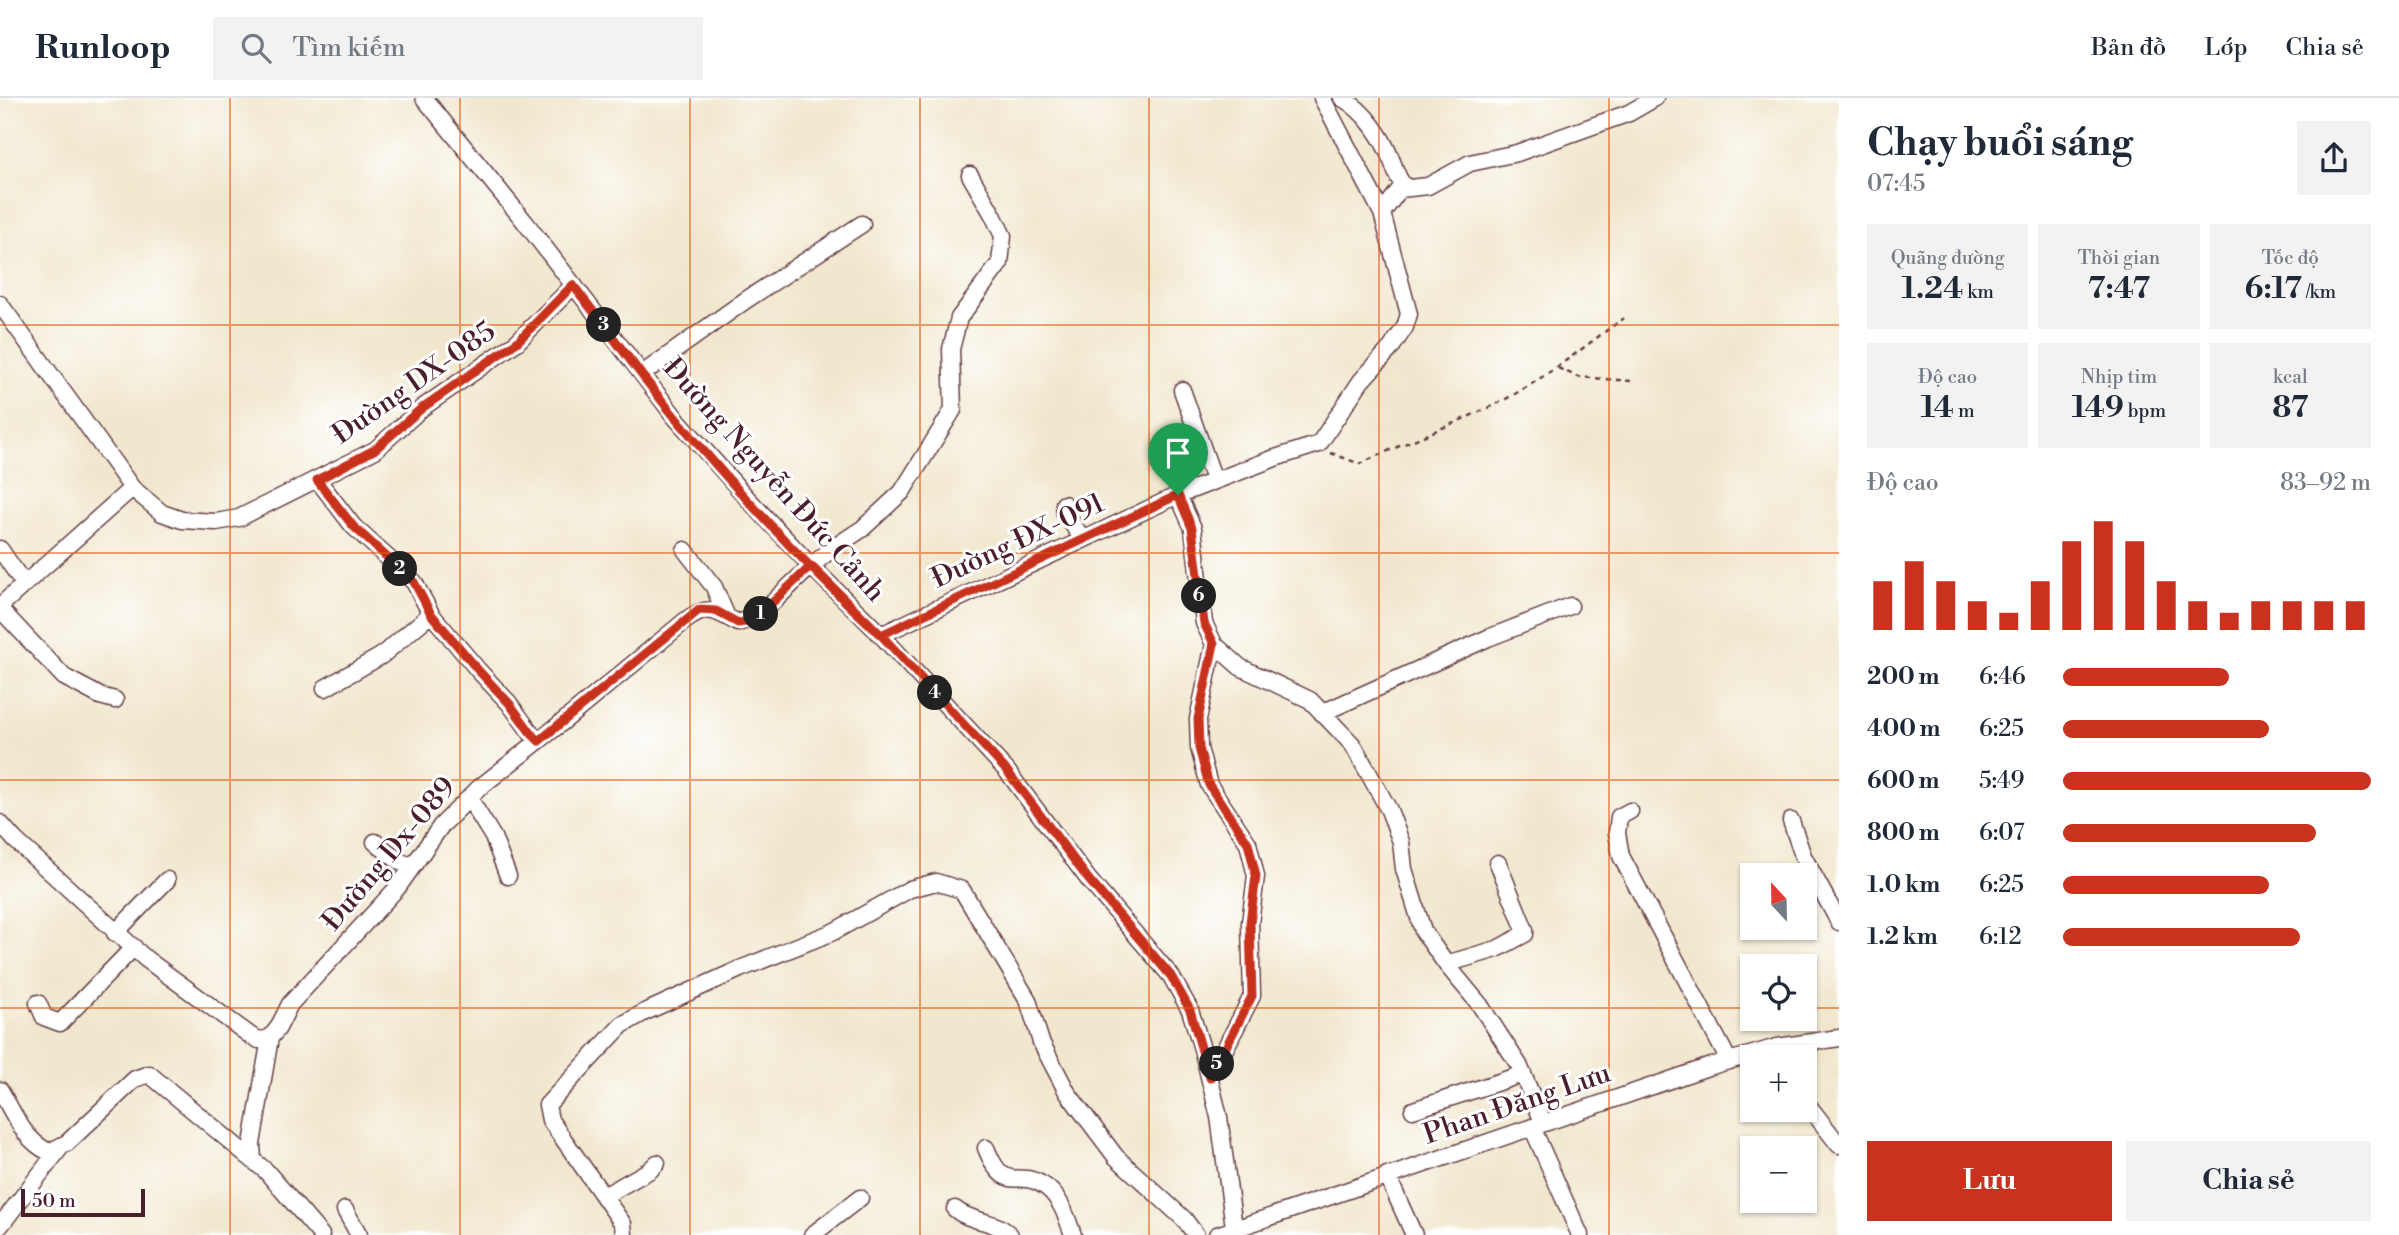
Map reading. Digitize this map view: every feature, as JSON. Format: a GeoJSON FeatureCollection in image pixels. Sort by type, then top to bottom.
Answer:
{"type":"FeatureCollection","features":[{"type":"Feature","properties":{"kind":"street","name":"Đường Nguyễn Đức Cảnh"},"geometry":{"type":"LineString","coordinates":[[425,98],[676,417],[811,566],[881,635],[1007,771],[1089,880],[1171,976],[1190,1010],[1210,1078],[1219,1117],[1234,1227]]}},
{"type":"Feature","properties":{"kind":"street","name":"Đường ĐX-091"},"geometry":{"type":"LineString","coordinates":[[881,635],[1178,495],[1319,444],[1362,381],[1391,348],[1405,327],[1409,314],[1382,213],[1322,98]]}},
{"type":"Feature","properties":{"kind":"street"},"geometry":{"type":"LineString","coordinates":[[1342,98],[1354,104],[1376,131],[1390,156],[1399,182],[1407,188]]}},
{"type":"Feature","properties":{"kind":"street"},"geometry":{"type":"LineString","coordinates":[[1382,213],[1401,189],[1428,186],[1470,163],[1517,153],[1629,113],[1647,100]]}},
{"type":"Feature","properties":{"kind":"street","name":"Đường Dx-089"},"geometry":{"type":"LineString","coordinates":[[253,1160],[252,1144],[270,1038],[290,1004],[398,887],[441,826],[469,798],[699,610],[716,611],[738,623],[758,616],[811,566],[862,528],[902,492],[953,410],[951,349],[959,318],[1000,263],[1003,236],[970,175]]}},
{"type":"Feature","properties":{"kind":"street"},"geometry":{"type":"LineString","coordinates":[[642,374],[746,300],[862,224]]}},
{"type":"Feature","properties":{"kind":"street","name":"Đường DX-085"},"geometry":{"type":"LineString","coordinates":[[0,304],[132,488],[162,513],[182,520],[216,522],[239,518],[374,450],[422,408],[517,342],[573,285]]}},
{"type":"Feature","properties":{"kind":"street"},"geometry":{"type":"LineString","coordinates":[[1182,390],[1214,480]]}},
{"type":"Feature","properties":{"kind":"street"},"geometry":{"type":"LineString","coordinates":[[317,480],[353,526],[414,582],[431,614],[539,741]]}},
{"type":"Feature","properties":{"kind":"street"},"geometry":{"type":"LineString","coordinates":[[115,700],[100,696],[64,677],[0,608],[24,583],[132,488]]}},
{"type":"Feature","properties":{"kind":"street"},"geometry":{"type":"LineString","coordinates":[[1178,495],[1192,528],[1201,611],[1214,644],[1240,667],[1310,700],[1353,745],[1389,810],[1401,842],[1404,869],[1423,931],[1480,1005],[1523,1074],[1537,1124],[1580,1235]]}},
{"type":"Feature","properties":{"kind":"street"},"geometry":{"type":"LineString","coordinates":[[1064,504],[1066,514],[1083,539]]}},
{"type":"Feature","properties":{"kind":"street"},"geometry":{"type":"LineString","coordinates":[[0,549],[24,583]]}},
{"type":"Feature","properties":{"kind":"street"},"geometry":{"type":"LineString","coordinates":[[685,550],[714,587],[727,617]]}},
{"type":"Feature","properties":{"kind":"street"},"geometry":{"type":"LineString","coordinates":[[1322,713],[1488,638],[1570,606]]}},
{"type":"Feature","properties":{"kind":"street"},"geometry":{"type":"LineString","coordinates":[[326,688],[382,656],[431,614]]}},
{"type":"Feature","properties":{"kind":"street"},"geometry":{"type":"LineString","coordinates":[[1210,1078],[1252,996],[1250,923],[1256,876],[1248,843],[1209,785],[1199,748],[1198,719],[1214,644]]}},
{"type":"Feature","properties":{"kind":"street"},"geometry":{"type":"LineString","coordinates":[[469,798],[493,837],[508,876]]}},
{"type":"Feature","properties":{"kind":"street"},"geometry":{"type":"LineString","coordinates":[[1630,811],[1619,817],[1621,856],[1729,1061]]}},
{"type":"Feature","properties":{"kind":"street"},"geometry":{"type":"LineString","coordinates":[[1791,821],[1803,856],[1839,922]]}},
{"type":"Feature","properties":{"kind":"street"},"geometry":{"type":"LineString","coordinates":[[0,823],[116,933],[251,1037],[259,1040],[270,1038]]}},
{"type":"Feature","properties":{"kind":"street"},"geometry":{"type":"LineString","coordinates":[[375,842],[400,862],[413,866]]}},
{"type":"Feature","properties":{"kind":"street"},"geometry":{"type":"LineString","coordinates":[[1446,964],[1497,949],[1525,934],[1498,863]]}},
{"type":"Feature","properties":{"kind":"street"},"geometry":{"type":"LineString","coordinates":[[116,933],[167,880]]}},
{"type":"Feature","properties":{"kind":"street"},"geometry":{"type":"LineString","coordinates":[[624,1235],[623,1224],[550,1120],[547,1105],[622,1024],[740,970],[833,932],[910,889],[936,882],[962,890],[983,923],[1028,1000],[1041,1042],[1067,1091],[1116,1157],[1184,1219],[1196,1235]]}},
{"type":"Feature","properties":{"kind":"street"},"geometry":{"type":"LineString","coordinates":[[38,1003],[44,1017],[60,1023],[134,947]]}},
{"type":"Feature","properties":{"kind":"street","name":"Phan Đăng Lưu"},"geometry":{"type":"LineString","coordinates":[[1799,1045],[1821,1039],[1839,1038]]}},
{"type":"Feature","properties":{"kind":"street","name":"Phan Đăng Lưu"},"geometry":{"type":"LineString","coordinates":[[1217,1235],[1537,1124],[1740,1059]]}},
{"type":"Feature","properties":{"kind":"street"},"geometry":{"type":"LineString","coordinates":[[0,1226],[62,1146],[135,1079],[149,1074],[266,1171],[319,1234]]}},
{"type":"Feature","properties":{"kind":"street"},"geometry":{"type":"LineString","coordinates":[[1413,1110],[1523,1074]]}},
{"type":"Feature","properties":{"kind":"street"},"geometry":{"type":"LineString","coordinates":[[0,1090],[37,1147],[49,1152],[62,1146]]}},
{"type":"Feature","properties":{"kind":"street"},"geometry":{"type":"LineString","coordinates":[[1817,1117],[1839,1145]]}},
{"type":"Feature","properties":{"kind":"street"},"geometry":{"type":"LineString","coordinates":[[986,1148],[1000,1174],[1012,1180],[1032,1179],[1048,1188],[1064,1209],[1073,1235]]}},
{"type":"Feature","properties":{"kind":"street"},"geometry":{"type":"LineString","coordinates":[[604,1196],[650,1170],[657,1163]]}},
{"type":"Feature","properties":{"kind":"street"},"geometry":{"type":"LineString","coordinates":[[1387,1175],[1414,1235]]}},
{"type":"Feature","properties":{"kind":"street"},"geometry":{"type":"LineString","coordinates":[[812,1235],[860,1198]]}},
{"type":"Feature","properties":{"kind":"street"},"geometry":{"type":"LineString","coordinates":[[955,1209],[963,1216],[1001,1227],[1010,1235]]}},
{"type":"Feature","properties":{"kind":"street"},"geometry":{"type":"LineString","coordinates":[[345,1210],[359,1235]]}},
{"type":"Feature","properties":{"kind":"path"},"geometry":{"type":"LineString","coordinates":[[1311,446],[1360,464],[1499,403],[1558,368],[1571,355],[1624,318]]}},
{"type":"Feature","properties":{"kind":"path"},"geometry":{"type":"LineString","coordinates":[[1558,368],[1578,377],[1631,381]]}},
{"type":"Feature","properties":{"kind":"route"},"geometry":{"type":"LineString","coordinates":[[1178,495],[881,635],[811,566],[758,616],[745,622],[738,623],[716,611],[699,610],[539,741],[431,614],[414,582],[353,526],[317,480],[374,450],[422,408],[517,342],[573,285],[676,417],[748,499],[881,635],[1007,771],[1089,880],[1171,976],[1190,1010],[1210,1078],[1252,996],[1250,923],[1256,876],[1248,843],[1209,785],[1199,748],[1198,719],[1214,644],[1204,623],[1199,598],[1192,528],[1178,495]]}}]}
